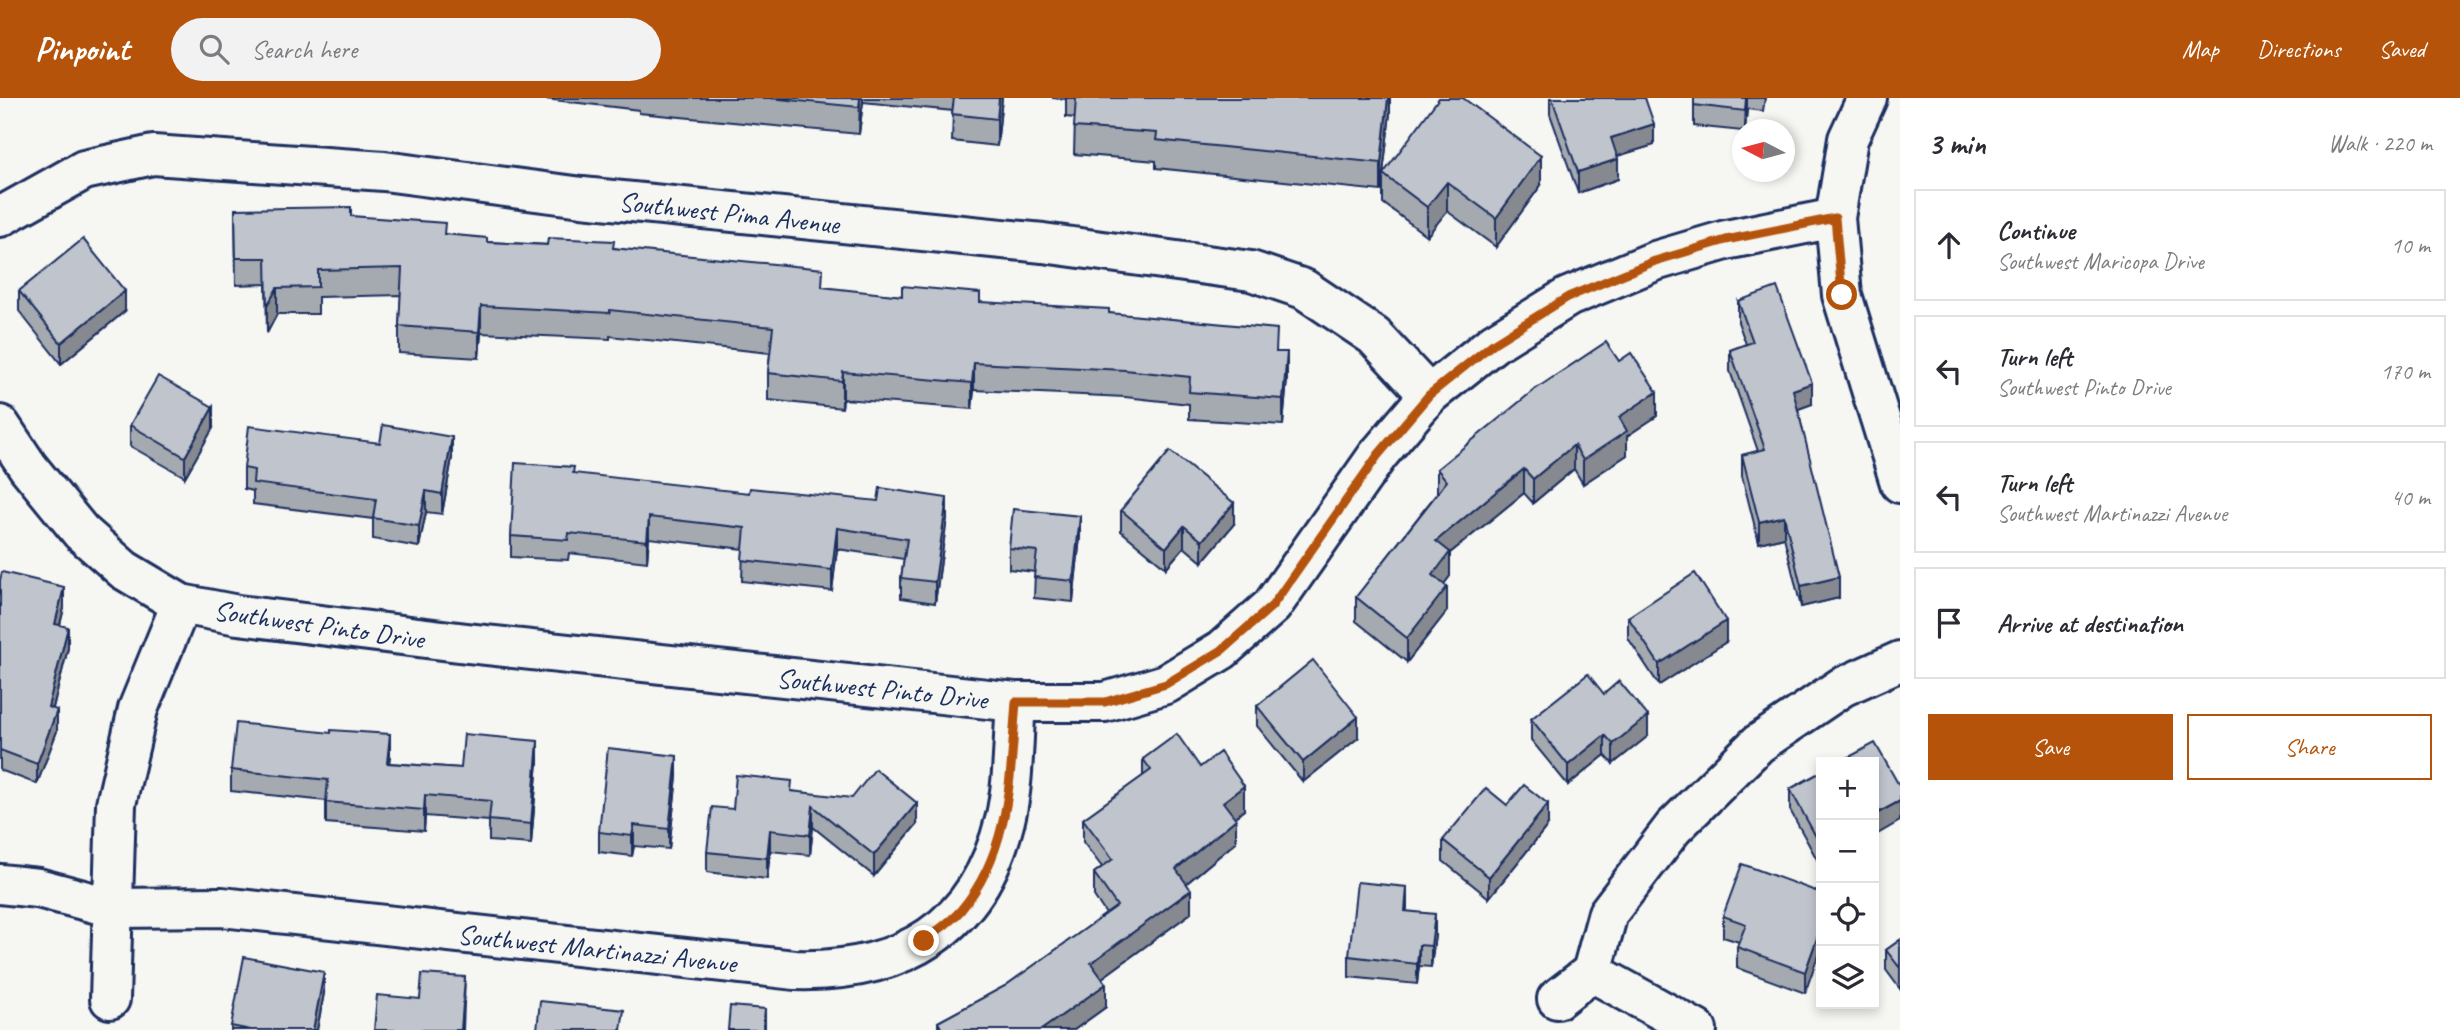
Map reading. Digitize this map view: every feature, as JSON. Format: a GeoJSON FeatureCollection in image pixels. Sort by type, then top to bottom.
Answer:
{"type":"FeatureCollection","features":[{"type":"Feature","properties":{"kind":"street"},"geometry":{"type":"LineString","coordinates":[[1867,98],[1848,139],[1835,218],[1842,295],[1900,483]]}},
{"type":"Feature","properties":{"kind":"street","name":"Southwest Pima Avenue"},"geometry":{"type":"LineString","coordinates":[[0,216],[84,170],[153,155],[384,171],[582,197],[1043,243],[1251,271],[1304,289],[1374,336],[1429,395]]}},
{"type":"Feature","properties":{"kind":"street","name":"Southwest Pinto Drive"},"geometry":{"type":"LineString","coordinates":[[0,425],[28,467],[81,532],[124,570],[181,604],[238,615],[467,643],[1016,702],[1105,702],[1166,684],[1222,650],[1272,606],[1378,455],[1429,395],[1494,343],[1568,297],[1655,261],[1714,243],[1835,218]]}},
{"type":"Feature","properties":{"kind":"street"},"geometry":{"type":"LineString","coordinates":[[110,999],[116,804],[138,709],[181,604]]}},
{"type":"Feature","properties":{"kind":"street"},"geometry":{"type":"LineString","coordinates":[[1557,999],[1592,972],[1608,913],[1673,828],[1758,744],[1842,687],[1900,661]]}},
{"type":"Feature","properties":{"kind":"street","name":"Southwest Martinazzi Avenue"},"geometry":{"type":"LineString","coordinates":[[0,884],[37,888],[113,908],[222,907],[795,970],[832,971],[864,966],[898,956],[924,941],[960,912],[989,870],[1005,818],[1016,702]]}},
{"type":"Feature","properties":{"kind":"street"},"geometry":{"type":"LineString","coordinates":[[1592,972],[1697,1030]]}},
{"type":"Feature","properties":{"kind":"building"},"geometry":{"type":"Polygon","coordinates":[[[769,98],[860,98],[859,107],[769,98]]]}},
{"type":"Feature","properties":{"kind":"building"},"geometry":{"type":"Polygon","coordinates":[[[954,98],[999,98],[997,119],[952,114],[954,98]]]}},
{"type":"Feature","properties":{"kind":"building"},"geometry":{"type":"Polygon","coordinates":[[[1076,98],[1388,98],[1381,163],[1156,140],[1157,133],[1074,127],[1076,98]]]}},
{"type":"Feature","properties":{"kind":"building"},"geometry":{"type":"Polygon","coordinates":[[[1439,98],[1463,98],[1541,156],[1496,218],[1447,182],[1427,207],[1383,174],[1439,98]]]}},
{"type":"Feature","properties":{"kind":"building"},"geometry":{"type":"Polygon","coordinates":[[[1552,98],[1645,98],[1654,124],[1611,138],[1618,159],[1578,172],[1552,98]]]}},
{"type":"Feature","properties":{"kind":"building"},"geometry":{"type":"Polygon","coordinates":[[[1694,98],[1746,98],[1745,111],[1694,105],[1694,98]]]}},
{"type":"Feature","properties":{"kind":"building"},"geometry":{"type":"Polygon","coordinates":[[[351,207],[351,216],[445,223],[444,234],[487,238],[487,242],[547,245],[548,238],[614,241],[613,248],[823,269],[822,287],[902,296],[902,286],[980,293],[980,302],[1109,309],[1109,313],[1277,329],[1276,352],[1287,352],[1283,399],[1189,392],[1190,377],[1125,370],[974,363],[972,383],[843,372],[842,381],[768,373],[773,327],[610,310],[610,313],[481,306],[479,332],[399,326],[402,268],[318,270],[318,287],[277,288],[267,306],[266,258],[236,258],[235,209],[351,207]]]}},
{"type":"Feature","properties":{"kind":"building"},"geometry":{"type":"Polygon","coordinates":[[[83,239],[125,291],[61,343],[19,291],[83,239]]]}},
{"type":"Feature","properties":{"kind":"building"},"geometry":{"type":"Polygon","coordinates":[[[1777,287],[1812,383],[1793,390],[1839,577],[1801,586],[1784,516],[1759,522],[1742,455],[1765,449],[1730,350],[1753,342],[1738,301],[1777,287]]]}},
{"type":"Feature","properties":{"kind":"building"},"geometry":{"type":"Polygon","coordinates":[[[1606,342],[1619,361],[1631,353],[1657,392],[1619,417],[1627,431],[1583,460],[1574,445],[1533,479],[1524,469],[1436,541],[1450,552],[1433,575],[1447,587],[1407,638],[1356,597],[1447,481],[1437,469],[1534,390],[1606,342]]]}},
{"type":"Feature","properties":{"kind":"building"},"geometry":{"type":"Polygon","coordinates":[[[158,376],[213,407],[185,457],[130,425],[158,376]]]}},
{"type":"Feature","properties":{"kind":"building"},"geometry":{"type":"Polygon","coordinates":[[[383,425],[452,437],[442,494],[426,491],[419,526],[373,518],[376,499],[253,483],[254,470],[244,468],[249,426],[380,443],[383,425]]]}},
{"type":"Feature","properties":{"kind":"building"},"geometry":{"type":"Polygon","coordinates":[[[1170,451],[1234,503],[1202,541],[1184,526],[1166,548],[1121,510],[1170,451]]]}},
{"type":"Feature","properties":{"kind":"building"},"geometry":{"type":"Polygon","coordinates":[[[515,463],[574,467],[573,473],[749,493],[750,488],[878,501],[880,488],[947,498],[935,582],[901,578],[907,539],[837,528],[832,570],[742,560],[745,528],[649,517],[647,541],[569,533],[568,540],[511,536],[515,463]]]}},
{"type":"Feature","properties":{"kind":"building"},"geometry":{"type":"Polygon","coordinates":[[[1013,509],[1080,516],[1073,581],[1034,577],[1037,551],[1009,548],[1013,509]]]}},
{"type":"Feature","properties":{"kind":"building"},"geometry":{"type":"Polygon","coordinates":[[[2,572],[64,587],[55,624],[68,627],[48,707],[57,710],[37,764],[0,750],[2,572]]]}},
{"type":"Feature","properties":{"kind":"building"},"geometry":{"type":"Polygon","coordinates":[[[1695,573],[1726,621],[1659,664],[1628,617],[1695,573]]]}},
{"type":"Feature","properties":{"kind":"building"},"geometry":{"type":"Polygon","coordinates":[[[1313,660],[1358,717],[1303,762],[1257,706],[1313,660]]]}},
{"type":"Feature","properties":{"kind":"building"},"geometry":{"type":"Polygon","coordinates":[[[1588,674],[1604,694],[1619,681],[1648,716],[1613,744],[1605,735],[1568,765],[1531,719],[1588,674]]]}},
{"type":"Feature","properties":{"kind":"building"},"geometry":{"type":"Polygon","coordinates":[[[236,723],[331,733],[331,730],[390,734],[387,763],[461,768],[464,734],[538,741],[531,824],[489,820],[491,801],[425,795],[424,810],[326,802],[328,780],[231,770],[236,723]]]}},
{"type":"Feature","properties":{"kind":"building"},"geometry":{"type":"Polygon","coordinates":[[[1177,734],[1200,767],[1220,752],[1244,786],[1223,802],[1236,819],[1176,869],[1191,890],[1091,963],[1106,984],[1041,1030],[942,1030],[938,1022],[1005,986],[1117,906],[1094,873],[1113,859],[1083,819],[1151,770],[1143,759],[1177,734]]]}},
{"type":"Feature","properties":{"kind":"building"},"geometry":{"type":"Polygon","coordinates":[[[1875,743],[1900,787],[1900,801],[1879,812],[1879,757],[1849,757],[1875,743]]]}},
{"type":"Feature","properties":{"kind":"building"},"geometry":{"type":"Polygon","coordinates":[[[608,748],[677,756],[669,829],[634,825],[632,836],[599,832],[608,748]]]}},
{"type":"Feature","properties":{"kind":"building"},"geometry":{"type":"Polygon","coordinates":[[[875,769],[917,803],[874,855],[813,806],[810,835],[770,830],[767,858],[707,852],[712,807],[733,809],[736,775],[792,781],[791,791],[852,798],[875,769]]]}},
{"type":"Feature","properties":{"kind":"building"},"geometry":{"type":"Polygon","coordinates":[[[1816,775],[1816,837],[1790,789],[1816,775]]]}},
{"type":"Feature","properties":{"kind":"building"},"geometry":{"type":"Polygon","coordinates":[[[1524,785],[1548,804],[1489,877],[1443,840],[1486,788],[1507,805],[1524,785]]]}},
{"type":"Feature","properties":{"kind":"building"},"geometry":{"type":"Polygon","coordinates":[[[1742,864],[1816,891],[1816,941],[1805,972],[1737,947],[1746,924],[1723,916],[1742,864]]]}},
{"type":"Feature","properties":{"kind":"building"},"geometry":{"type":"Polygon","coordinates":[[[1357,882],[1407,887],[1405,911],[1435,914],[1431,946],[1419,945],[1417,964],[1349,956],[1357,882]]]}},
{"type":"Feature","properties":{"kind":"building"},"geometry":{"type":"Polygon","coordinates":[[[1900,940],[1900,968],[1886,950],[1900,940]]]}},
{"type":"Feature","properties":{"kind":"building"},"geometry":{"type":"Polygon","coordinates":[[[244,957],[324,972],[313,1030],[251,1030],[231,1026],[244,957]]]}},
{"type":"Feature","properties":{"kind":"building"},"geometry":{"type":"Polygon","coordinates":[[[422,974],[465,977],[461,1030],[374,1030],[377,995],[420,999],[422,974]]]}},
{"type":"Feature","properties":{"kind":"building"},"geometry":{"type":"Polygon","coordinates":[[[540,1001],[624,1010],[621,1030],[537,1030],[540,1001]]]}},
{"type":"Feature","properties":{"kind":"building"},"geometry":{"type":"Polygon","coordinates":[[[730,1006],[765,1009],[763,1030],[728,1030],[730,1006]]]}},
{"type":"Feature","properties":{"kind":"route"},"geometry":{"type":"LineString","coordinates":[[924,941],[960,912],[989,870],[1005,818],[1016,702],[1105,702],[1166,684],[1222,650],[1272,606],[1378,455],[1429,395],[1494,343],[1568,297],[1655,261],[1726,240],[1835,218],[1842,295]]}}]}
